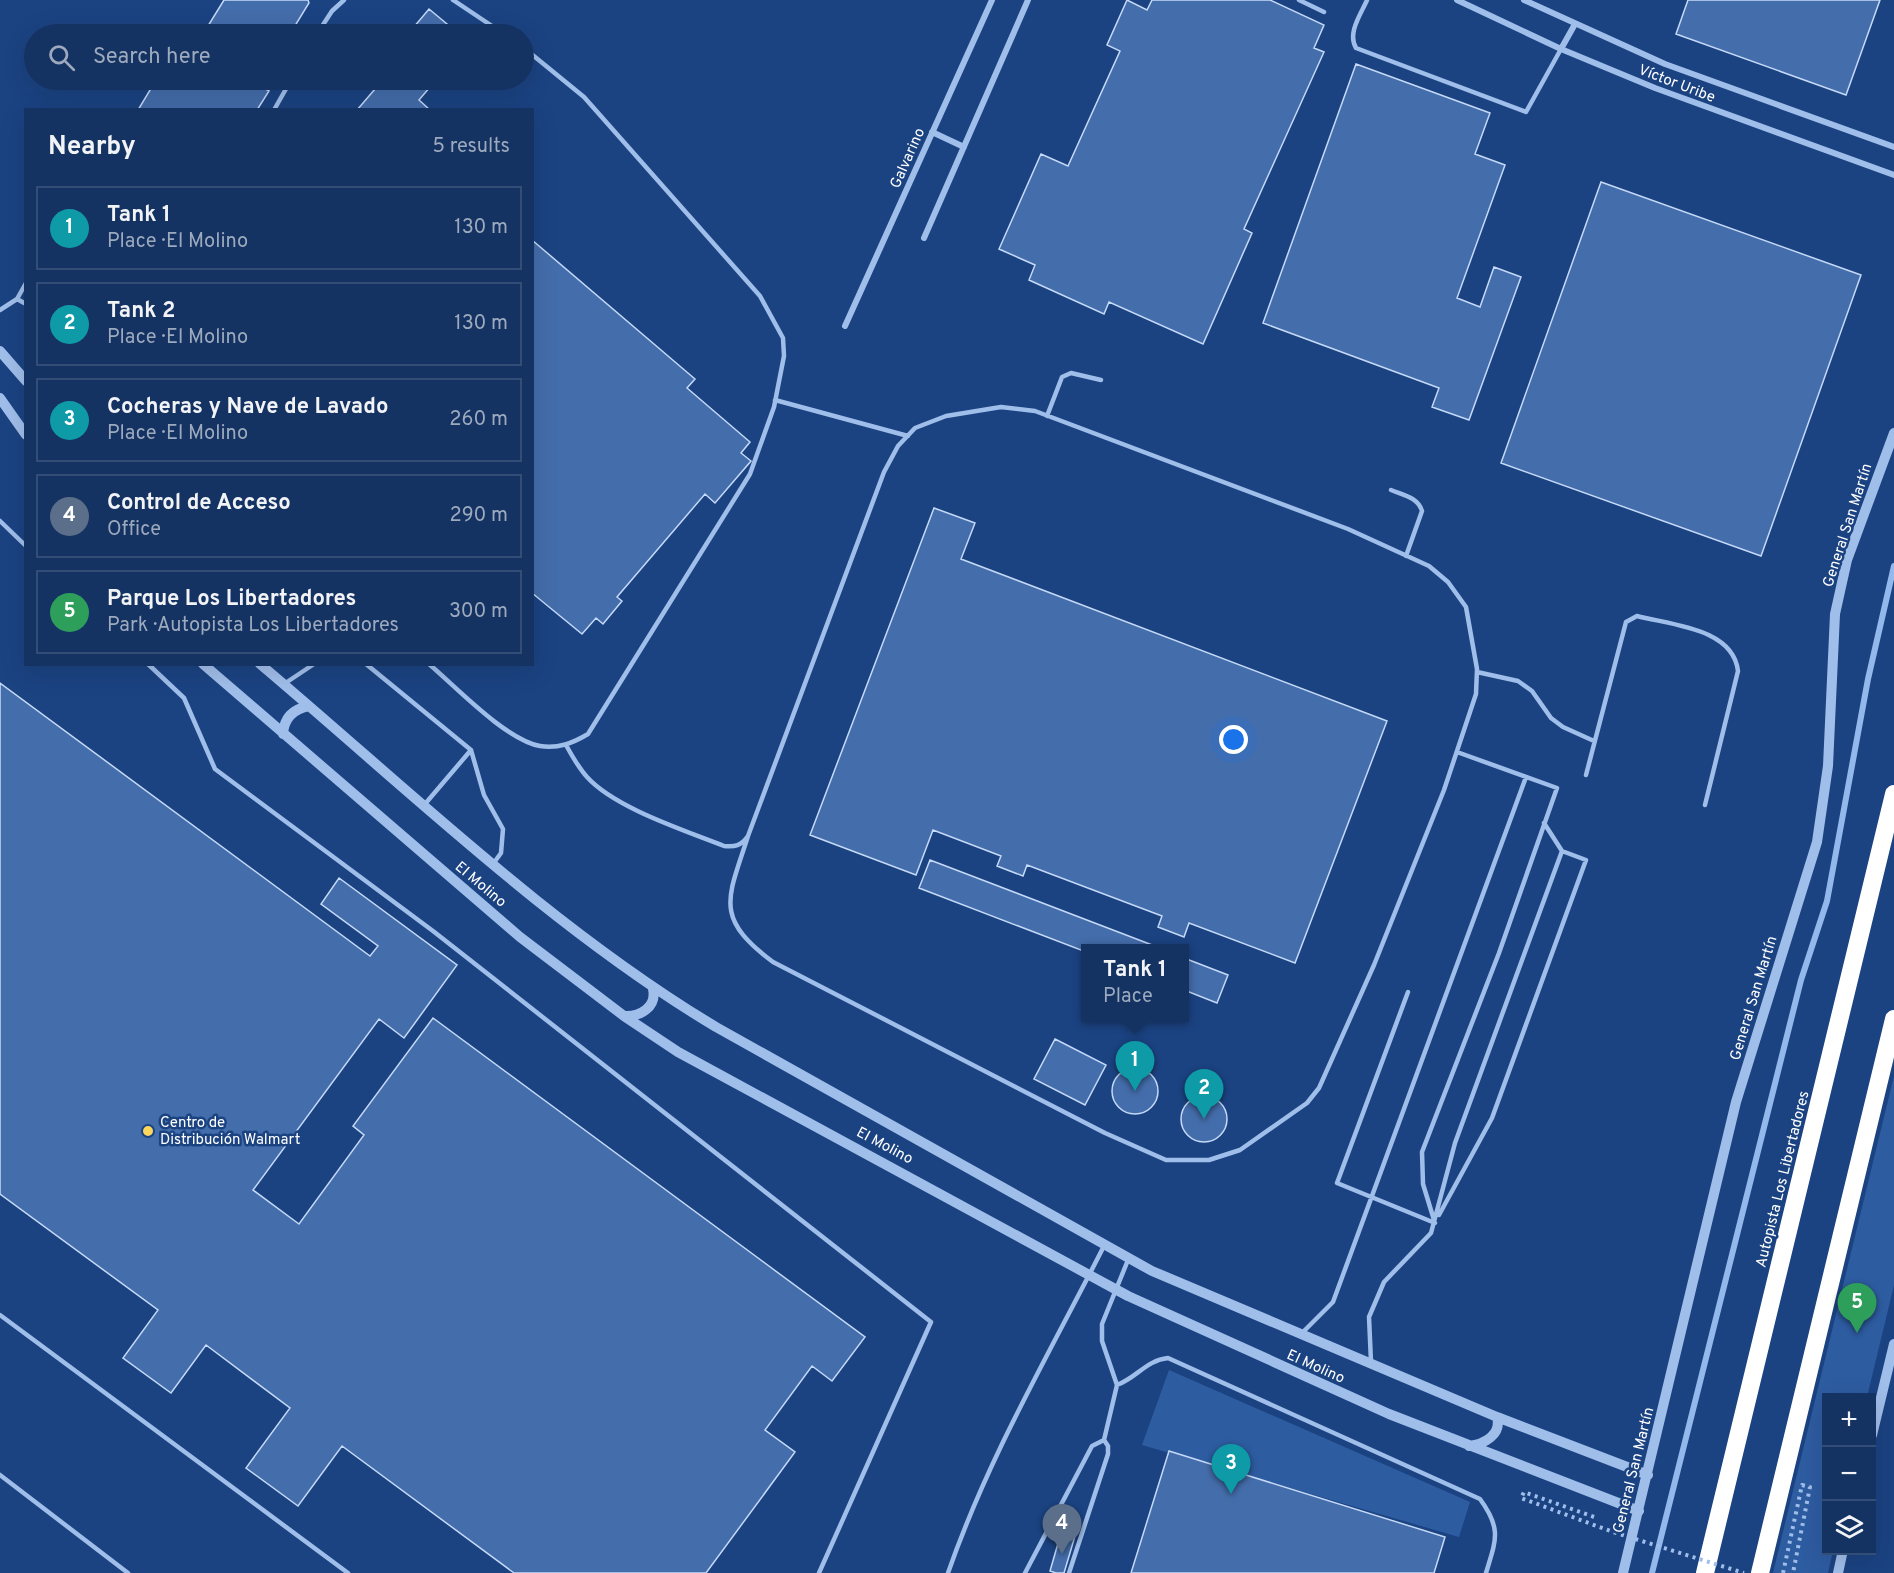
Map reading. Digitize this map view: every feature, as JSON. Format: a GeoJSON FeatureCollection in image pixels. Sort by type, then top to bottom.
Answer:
{"type":"FeatureCollection","features":[{"type":"Feature","properties":{"kind":"highway","name":"Autopista Los Libertadores"},"geometry":{"type":"LineString","coordinates":[[1705,1573],[1894,794]]}},
{"type":"Feature","properties":{"kind":"highway"},"geometry":{"type":"LineString","coordinates":[[1760,1573],[1894,1019]]}},
{"type":"Feature","properties":{"kind":"street","name":"Galvarino"},"geometry":{"type":"LineString","coordinates":[[845,326],[992,0]]}},
{"type":"Feature","properties":{"kind":"street"},"geometry":{"type":"LineString","coordinates":[[924,238],[1028,0]]}},
{"type":"Feature","properties":{"kind":"street","name":"Víctor Uribe"},"geometry":{"type":"LineString","coordinates":[[1458,0],[1562,49],[1655,88],[1894,175]]}},
{"type":"Feature","properties":{"kind":"street","name":"Víctor Uribe"},"geometry":{"type":"LineString","coordinates":[[1524,0],[1665,64],[1894,147]]}},
{"type":"Feature","properties":{"kind":"street"},"geometry":{"type":"LineString","coordinates":[[1562,49],[1575,24]]}},
{"type":"Feature","properties":{"kind":"street"},"geometry":{"type":"LineString","coordinates":[[932,132],[964,147]]}},
{"type":"Feature","properties":{"kind":"street"},"geometry":{"type":"LineString","coordinates":[[0,351],[24,379]]}},
{"type":"Feature","properties":{"kind":"street"},"geometry":{"type":"LineString","coordinates":[[0,398],[24,432]]}},
{"type":"Feature","properties":{"kind":"street","name":"General San Martín"},"geometry":{"type":"LineString","coordinates":[[1623,1573],[1736,1102],[1817,842],[1828,766],[1833,638],[1837,605],[1847,560],[1894,433]]}},
{"type":"Feature","properties":{"kind":"street","name":"El Molino"},"geometry":{"type":"LineString","coordinates":[[205,666],[511,930],[624,1016],[678,1052],[1118,1290],[1301,1376],[1469,1446],[1639,1511]]}},
{"type":"Feature","properties":{"kind":"street","name":"El Molino"},"geometry":{"type":"LineString","coordinates":[[262,666],[494,864],[583,936],[653,989],[716,1027],[1129,1258],[1371,1365],[1497,1417],[1648,1475]]}},
{"type":"Feature","properties":{"kind":"street"},"geometry":{"type":"LineString","coordinates":[[283,734],[289,716],[300,708],[309,706]]}},
{"type":"Feature","properties":{"kind":"street"},"geometry":{"type":"LineString","coordinates":[[624,1016],[637,1015],[648,1008],[654,995],[653,989]]}},
{"type":"Feature","properties":{"kind":"street"},"geometry":{"type":"LineString","coordinates":[[1876,1419],[1894,1344]]}},
{"type":"Feature","properties":{"kind":"street"},"geometry":{"type":"LineString","coordinates":[[1469,1446],[1481,1444],[1492,1436],[1498,1424],[1497,1417]]}},
{"type":"Feature","properties":{"kind":"street"},"geometry":{"type":"LineString","coordinates":[[1838,1573],[1842,1555]]}},
{"type":"Feature","properties":{"kind":"lane"},"geometry":{"type":"LineString","coordinates":[[324,24],[344,0]]}},
{"type":"Feature","properties":{"kind":"lane"},"geometry":{"type":"LineString","coordinates":[[453,0],[489,24]]}},
{"type":"Feature","properties":{"kind":"lane"},"geometry":{"type":"LineString","coordinates":[[1299,0],[1324,12]]}},
{"type":"Feature","properties":{"kind":"lane"},"geometry":{"type":"LineString","coordinates":[[1367,0],[1353,33],[1352,42],[1356,48],[1526,112],[1562,49]]}},
{"type":"Feature","properties":{"kind":"lane"},"geometry":{"type":"LineString","coordinates":[[431,666],[506,730],[539,746],[566,745],[588,734],[597,723],[750,474],[775,400],[784,356],[783,338],[760,296],[584,97],[534,56]]}},
{"type":"Feature","properties":{"kind":"lane"},"geometry":{"type":"LineString","coordinates":[[275,108],[285,90]]}},
{"type":"Feature","properties":{"kind":"lane"},"geometry":{"type":"LineString","coordinates":[[0,310],[16,299],[24,286]]}},
{"type":"Feature","properties":{"kind":"lane"},"geometry":{"type":"LineString","coordinates":[[16,299],[24,303]]}},
{"type":"Feature","properties":{"kind":"lane"},"geometry":{"type":"LineString","coordinates":[[1047,416],[1062,377],[1071,373],[1101,380]]}},
{"type":"Feature","properties":{"kind":"lane"},"geometry":{"type":"LineString","coordinates":[[775,400],[908,436]]}},
{"type":"Feature","properties":{"kind":"lane"},"geometry":{"type":"LineString","coordinates":[[1001,407],[1035,411],[1348,529],[1429,566],[1448,582],[1466,607],[1477,672],[1476,694],[1457,752],[1378,954],[1319,1088],[1307,1103],[1240,1150],[1209,1160],[1166,1160],[1105,1133],[773,962],[749,944],[732,917],[728,898],[748,836],[884,472],[898,446],[908,436],[915,428],[945,416],[1001,407]]}},
{"type":"Feature","properties":{"kind":"lane"},"geometry":{"type":"LineString","coordinates":[[1391,490],[1414,499],[1420,504],[1422,512],[1406,556]]}},
{"type":"Feature","properties":{"kind":"lane"},"geometry":{"type":"LineString","coordinates":[[0,521],[24,544]]}},
{"type":"Feature","properties":{"kind":"lane"},"geometry":{"type":"LineString","coordinates":[[1586,776],[1626,622],[1637,616],[1717,637],[1733,651],[1738,670],[1705,805]]}},
{"type":"Feature","properties":{"kind":"lane"},"geometry":{"type":"LineString","coordinates":[[150,666],[184,698],[215,769],[433,931],[931,1322],[819,1573]]}},
{"type":"Feature","properties":{"kind":"lane"},"geometry":{"type":"LineString","coordinates":[[284,684],[311,666]]}},
{"type":"Feature","properties":{"kind":"lane"},"geometry":{"type":"LineString","coordinates":[[368,666],[471,750],[484,795],[503,829],[501,853],[494,864]]}},
{"type":"Feature","properties":{"kind":"lane"},"geometry":{"type":"LineString","coordinates":[[1477,672],[1518,681],[1532,691],[1551,718],[1563,727],[1594,741]]}},
{"type":"Feature","properties":{"kind":"lane"},"geometry":{"type":"LineString","coordinates":[[566,745],[588,778],[607,793],[651,817],[724,846],[734,847],[748,836]]}},
{"type":"Feature","properties":{"kind":"lane"},"geometry":{"type":"LineString","coordinates":[[424,804],[471,750]]}},
{"type":"Feature","properties":{"kind":"lane"},"geometry":{"type":"LineString","coordinates":[[1435,1223],[1423,1184],[1422,1152],[1499,953],[1557,788],[1457,752]]}},
{"type":"Feature","properties":{"kind":"lane"},"geometry":{"type":"LineString","coordinates":[[1301,1334],[1333,1302],[1526,777]]}},
{"type":"Feature","properties":{"kind":"lane"},"geometry":{"type":"LineString","coordinates":[[1371,1365],[1369,1317],[1383,1282],[1431,1233],[1492,1118],[1586,860],[1562,851],[1544,824]]}},
{"type":"Feature","properties":{"kind":"lane"},"geometry":{"type":"LineString","coordinates":[[1435,1223],[1455,1143],[1562,851]]}},
{"type":"Feature","properties":{"kind":"lane"},"geometry":{"type":"LineString","coordinates":[[1408,992],[1337,1183],[1435,1223]]}},
{"type":"Feature","properties":{"kind":"lane"},"geometry":{"type":"LineString","coordinates":[[948,1573],[981,1486],[1105,1245]]}},
{"type":"Feature","properties":{"kind":"lane"},"geometry":{"type":"LineString","coordinates":[[1069,1573],[1108,1454],[1108,1446],[1104,1440],[1117,1385],[1102,1341],[1102,1324],[1118,1290],[1129,1258]]}},
{"type":"Feature","properties":{"kind":"lane"},"geometry":{"type":"LineString","coordinates":[[0,1315],[348,1573]]}},
{"type":"Feature","properties":{"kind":"lane"},"geometry":{"type":"LineString","coordinates":[[1117,1385],[1130,1380],[1154,1359],[1168,1358],[1480,1499],[1494,1518],[1497,1538],[1486,1573]]}},
{"type":"Feature","properties":{"kind":"lane"},"geometry":{"type":"LineString","coordinates":[[1025,1573],[1092,1446],[1104,1440]]}},
{"type":"Feature","properties":{"kind":"lane"},"geometry":{"type":"LineString","coordinates":[[0,1476],[128,1573]]}},
{"type":"Feature","properties":{"kind":"path"},"geometry":{"type":"LineString","coordinates":[[1783,1573],[1802,1485],[1810,1487],[1793,1573]]}},
{"type":"Feature","properties":{"kind":"path"},"geometry":{"type":"LineString","coordinates":[[1594,1518],[1524,1492],[1521,1498],[1613,1532],[1744,1573]]}},
{"type":"Feature","properties":{"kind":"shaded area"},"geometry":{"type":"Polygon","coordinates":[[[1894,1076],[1894,1285],[1868,1393],[1822,1393],[1822,1555],[1832,1555],[1828,1573],[1773,1573],[1894,1076]]]}},
{"type":"Feature","properties":{"kind":"shaded area"},"geometry":{"type":"Polygon","coordinates":[[[1169,1370],[1470,1502],[1459,1537],[1142,1445],[1169,1370]]]}},
{"type":"Feature","properties":{"kind":"building"},"geometry":{"type":"Polygon","coordinates":[[[224,0],[308,0],[309,3],[296,24],[209,24],[224,0]]]}},
{"type":"Feature","properties":{"kind":"building"},"geometry":{"type":"Polygon","coordinates":[[[1127,0],[1147,10],[1152,0],[1270,0],[1324,25],[1314,48],[1324,52],[1244,229],[1252,233],[1203,344],[1109,302],[1104,314],[1029,280],[1035,265],[999,249],[1041,154],[1068,166],[1120,51],[1107,45],[1127,0]]]}},
{"type":"Feature","properties":{"kind":"building"},"geometry":{"type":"Polygon","coordinates":[[[1688,0],[1880,0],[1846,95],[1676,34],[1688,0]]]}},
{"type":"Feature","properties":{"kind":"building"},"geometry":{"type":"Polygon","coordinates":[[[429,9],[447,24],[416,24],[429,9]]]}},
{"type":"Feature","properties":{"kind":"building"},"geometry":{"type":"Polygon","coordinates":[[[1356,64],[1490,113],[1475,154],[1505,165],[1457,298],[1480,307],[1494,267],[1521,277],[1469,420],[1432,407],[1439,388],[1263,323],[1356,64]]]}},
{"type":"Feature","properties":{"kind":"building"},"geometry":{"type":"Polygon","coordinates":[[[150,90],[269,91],[258,108],[139,108],[150,90]]]}},
{"type":"Feature","properties":{"kind":"building"},"geometry":{"type":"Polygon","coordinates":[[[374,90],[428,90],[419,100],[428,108],[359,108],[374,90]]]}},
{"type":"Feature","properties":{"kind":"building"},"geometry":{"type":"Polygon","coordinates":[[[1601,182],[1861,275],[1761,556],[1501,463],[1601,182]]]}},
{"type":"Feature","properties":{"kind":"building"},"geometry":{"type":"Polygon","coordinates":[[[534,242],[695,379],[687,388],[750,442],[741,453],[751,461],[715,503],[705,494],[617,597],[622,601],[603,624],[596,618],[582,634],[534,595],[534,242]]]}},
{"type":"Feature","properties":{"kind":"building"},"geometry":{"type":"Polygon","coordinates":[[[934,508],[975,523],[961,559],[1387,721],[1295,963],[1189,923],[1184,937],[1158,927],[1162,916],[1027,865],[1023,876],[997,866],[1001,856],[933,830],[916,875],[810,835],[934,508]]]}},
{"type":"Feature","properties":{"kind":"building","name":"Centro de Distribución Walmart"},"geometry":{"type":"Polygon","coordinates":[[[0,683],[370,956],[378,946],[321,904],[339,878],[457,965],[404,1038],[379,1019],[253,1190],[299,1224],[364,1135],[353,1126],[433,1018],[865,1337],[832,1381],[812,1366],[765,1430],[795,1452],[706,1573],[514,1573],[342,1446],[298,1506],[246,1468],[290,1408],[206,1345],[171,1393],[123,1358],[158,1310],[0,1194],[0,683]]]}},
{"type":"Feature","properties":{"kind":"building"},"geometry":{"type":"Polygon","coordinates":[[[930,860],[1150,944],[1081,944],[1081,950],[919,888],[930,860]]]}},
{"type":"Feature","properties":{"kind":"building"},"geometry":{"type":"Polygon","coordinates":[[[1189,960],[1228,975],[1217,1003],[1189,992],[1189,960]]]}},
{"type":"Feature","properties":{"kind":"building"},"geometry":{"type":"Polygon","coordinates":[[[1055,1039],[1106,1065],[1085,1105],[1034,1079],[1055,1039]]]}},
{"type":"Feature","properties":{"kind":"building"},"geometry":{"type":"Polygon","coordinates":[[[1135,1068],[1151,1075],[1158,1091],[1151,1107],[1135,1114],[1119,1107],[1112,1091],[1119,1075],[1135,1068]]]}},
{"type":"Feature","properties":{"kind":"building"},"geometry":{"type":"Polygon","coordinates":[[[1204,1096],[1220,1103],[1227,1119],[1220,1135],[1204,1142],[1188,1135],[1181,1119],[1188,1103],[1204,1096]]]}},
{"type":"Feature","properties":{"kind":"building"},"geometry":{"type":"Polygon","coordinates":[[[1169,1451],[1445,1537],[1434,1573],[1131,1573],[1169,1451]]]}},
{"type":"Feature","properties":{"kind":"building"},"geometry":{"type":"Polygon","coordinates":[[[1061,1533],[1075,1536],[1064,1573],[1056,1573],[1050,1571],[1061,1533]]]}},
{"type":"Feature","properties":{"kind":"waterway"},"geometry":{"type":"LineString","coordinates":[[1652,1573],[1801,980],[1827,901],[1868,679],[1894,566]]}},
{"type":"Feature","properties":{"kind":"place","name":"Tank 1"},"geometry":{"type":"Point","coordinates":[1135,1091]}},
{"type":"Feature","properties":{"kind":"place","name":"Tank 2"},"geometry":{"type":"Point","coordinates":[1204,1119]}},
{"type":"Feature","properties":{"kind":"place","name":"Centro de Distribución Walmart"},"geometry":{"type":"Point","coordinates":[148,1131]}},
{"type":"Feature","properties":{"kind":"place","name":"Parque Los Libertadores"},"geometry":{"type":"Point","coordinates":[1857,1333]}},
{"type":"Feature","properties":{"kind":"place","name":"Cocheras y Nave de Lavado"},"geometry":{"type":"Point","coordinates":[1231,1494]}},
{"type":"Feature","properties":{"kind":"place","name":"Control de Acceso"},"geometry":{"type":"Point","coordinates":[1062,1554]}}]}
